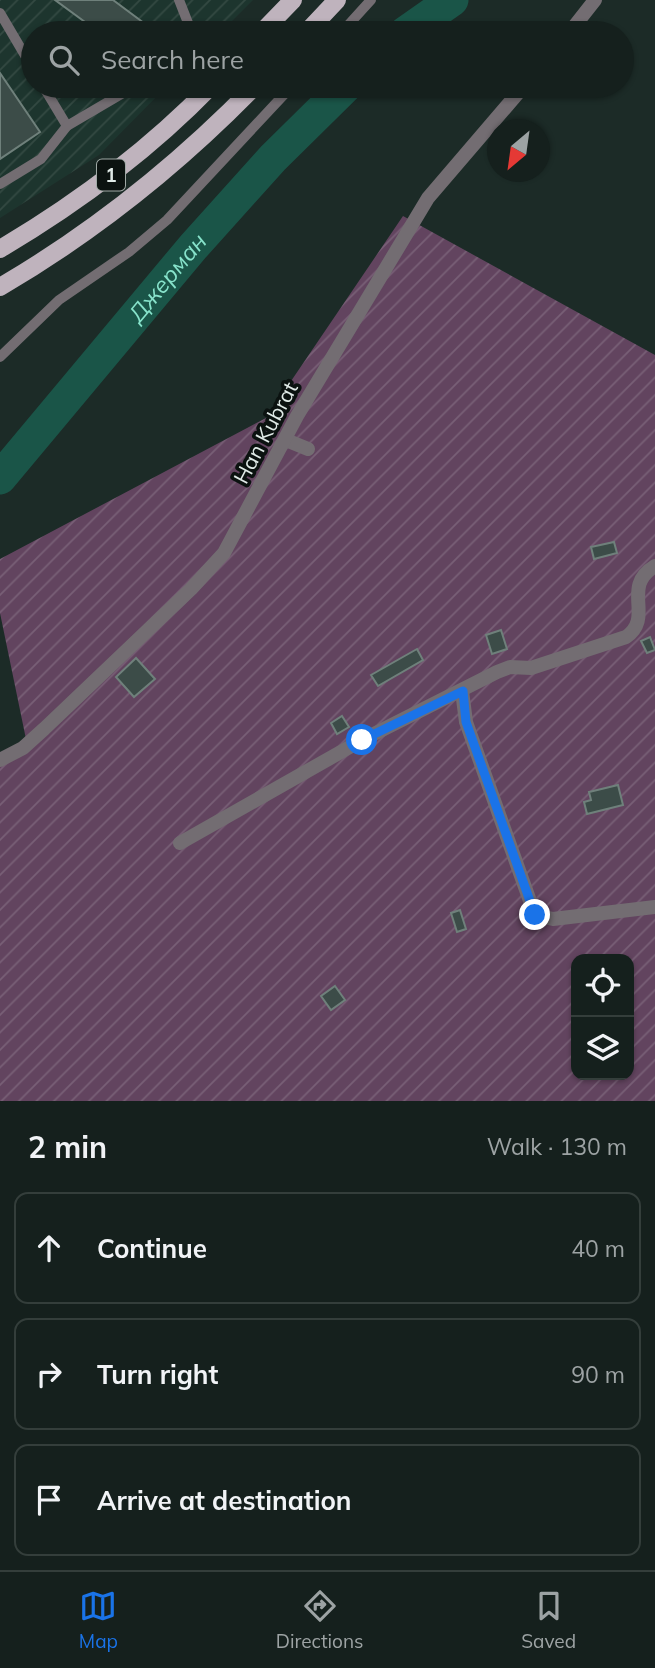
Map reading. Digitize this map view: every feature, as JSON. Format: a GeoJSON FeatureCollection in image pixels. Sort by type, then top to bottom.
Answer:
{"type":"FeatureCollection","features":[{"type":"Feature","properties":{"kind":"main road"},"geometry":{"type":"LineString","coordinates":[[273,21],[293,0]]}},
{"type":"Feature","properties":{"kind":"main road"},"geometry":{"type":"LineString","coordinates":[[317,21],[337,0]]}},
{"type":"Feature","properties":{"kind":"main road","name":"1"},"geometry":{"type":"LineString","coordinates":[[0,249],[104,181],[200,98]]}},
{"type":"Feature","properties":{"kind":"main road","name":"1"},"geometry":{"type":"LineString","coordinates":[[0,287],[38,265],[125,204],[212,130],[243,98]]}},
{"type":"Feature","properties":{"kind":"street"},"geometry":{"type":"LineString","coordinates":[[578,21],[595,0]]}},
{"type":"Feature","properties":{"kind":"street","name":"Han Kubrat"},"geometry":{"type":"LineString","coordinates":[[0,760],[23,748],[44,729],[191,589],[224,553],[297,416],[428,198],[514,98]]}},
{"type":"Feature","properties":{"kind":"street"},"geometry":{"type":"LineString","coordinates":[[286,440],[308,449]]}},
{"type":"Feature","properties":{"kind":"street"},"geometry":{"type":"LineString","coordinates":[[180,844],[362,740],[497,672],[510,667],[531,668],[626,637],[633,632],[639,618],[638,585],[641,575],[655,566]]}},
{"type":"Feature","properties":{"kind":"street"},"geometry":{"type":"LineString","coordinates":[[463,691],[466,722],[535,915],[552,919],[655,907]]}},
{"type":"Feature","properties":{"kind":"lane"},"geometry":{"type":"LineString","coordinates":[[179,0],[187,21]]}},
{"type":"Feature","properties":{"kind":"lane"},"geometry":{"type":"LineString","coordinates":[[352,21],[371,0]]}},
{"type":"Feature","properties":{"kind":"lane"},"geometry":{"type":"LineString","coordinates":[[0,13],[21,49]]}},
{"type":"Feature","properties":{"kind":"lane"},"geometry":{"type":"LineString","coordinates":[[50,98],[67,126]]}},
{"type":"Feature","properties":{"kind":"lane"},"geometry":{"type":"LineString","coordinates":[[0,184],[41,159],[67,126],[115,98]]}},
{"type":"Feature","properties":{"kind":"lane"},"geometry":{"type":"LineString","coordinates":[[0,357],[60,300],[129,252],[167,220],[281,98]]}},
{"type":"Feature","properties":{"kind":"shaded area"},"geometry":{"type":"Polygon","coordinates":[[[0,0],[253,0],[232,21],[21,21],[21,98],[155,98],[99,155],[0,218],[0,0]]]}},
{"type":"Feature","properties":{"kind":"shaded area"},"geometry":{"type":"Polygon","coordinates":[[[403,216],[655,355],[655,1101],[0,1101],[0,758],[27,744],[0,613],[0,559],[266,418],[403,216]]]}},
{"type":"Feature","properties":{"kind":"building"},"geometry":{"type":"Polygon","coordinates":[[[55,0],[113,0],[141,21],[84,21],[55,0]]]}},
{"type":"Feature","properties":{"kind":"building"},"geometry":{"type":"Polygon","coordinates":[[[0,73],[40,132],[0,159],[0,73]]]}},
{"type":"Feature","properties":{"kind":"building"},"geometry":{"type":"Polygon","coordinates":[[[614,542],[617,553],[594,559],[591,547],[614,542]]]}},
{"type":"Feature","properties":{"kind":"building"},"geometry":{"type":"Polygon","coordinates":[[[501,630],[507,649],[492,654],[486,635],[501,630]]]}},
{"type":"Feature","properties":{"kind":"building"},"geometry":{"type":"Polygon","coordinates":[[[650,637],[655,650],[647,653],[641,641],[650,637]]]}},
{"type":"Feature","properties":{"kind":"building"},"geometry":{"type":"Polygon","coordinates":[[[417,649],[423,660],[378,686],[371,675],[417,649]]]}},
{"type":"Feature","properties":{"kind":"building"},"geometry":{"type":"Polygon","coordinates":[[[136,658],[155,679],[134,697],[116,677],[136,658]]]}},
{"type":"Feature","properties":{"kind":"building"},"geometry":{"type":"Polygon","coordinates":[[[342,716],[349,727],[337,734],[331,723],[342,716]]]}},
{"type":"Feature","properties":{"kind":"building"},"geometry":{"type":"Polygon","coordinates":[[[618,785],[623,805],[587,814],[584,802],[591,800],[589,792],[618,785]]]}},
{"type":"Feature","properties":{"kind":"building"},"geometry":{"type":"Polygon","coordinates":[[[460,910],[466,929],[457,932],[451,913],[460,910]]]}},
{"type":"Feature","properties":{"kind":"building"},"geometry":{"type":"Polygon","coordinates":[[[335,986],[345,1000],[331,1010],[321,996],[335,986]]]}},
{"type":"Feature","properties":{"kind":"waterway","name":"Джерман"},"geometry":{"type":"LineString","coordinates":[[422,21],[452,0]]}},
{"type":"Feature","properties":{"kind":"waterway","name":"Джерман"},"geometry":{"type":"LineString","coordinates":[[0,478],[193,247],[273,158],[334,98]]}},
{"type":"Feature","properties":{"kind":"route"},"geometry":{"type":"LineString","coordinates":[[362,740],[463,691],[466,722],[535,915]]}}]}
